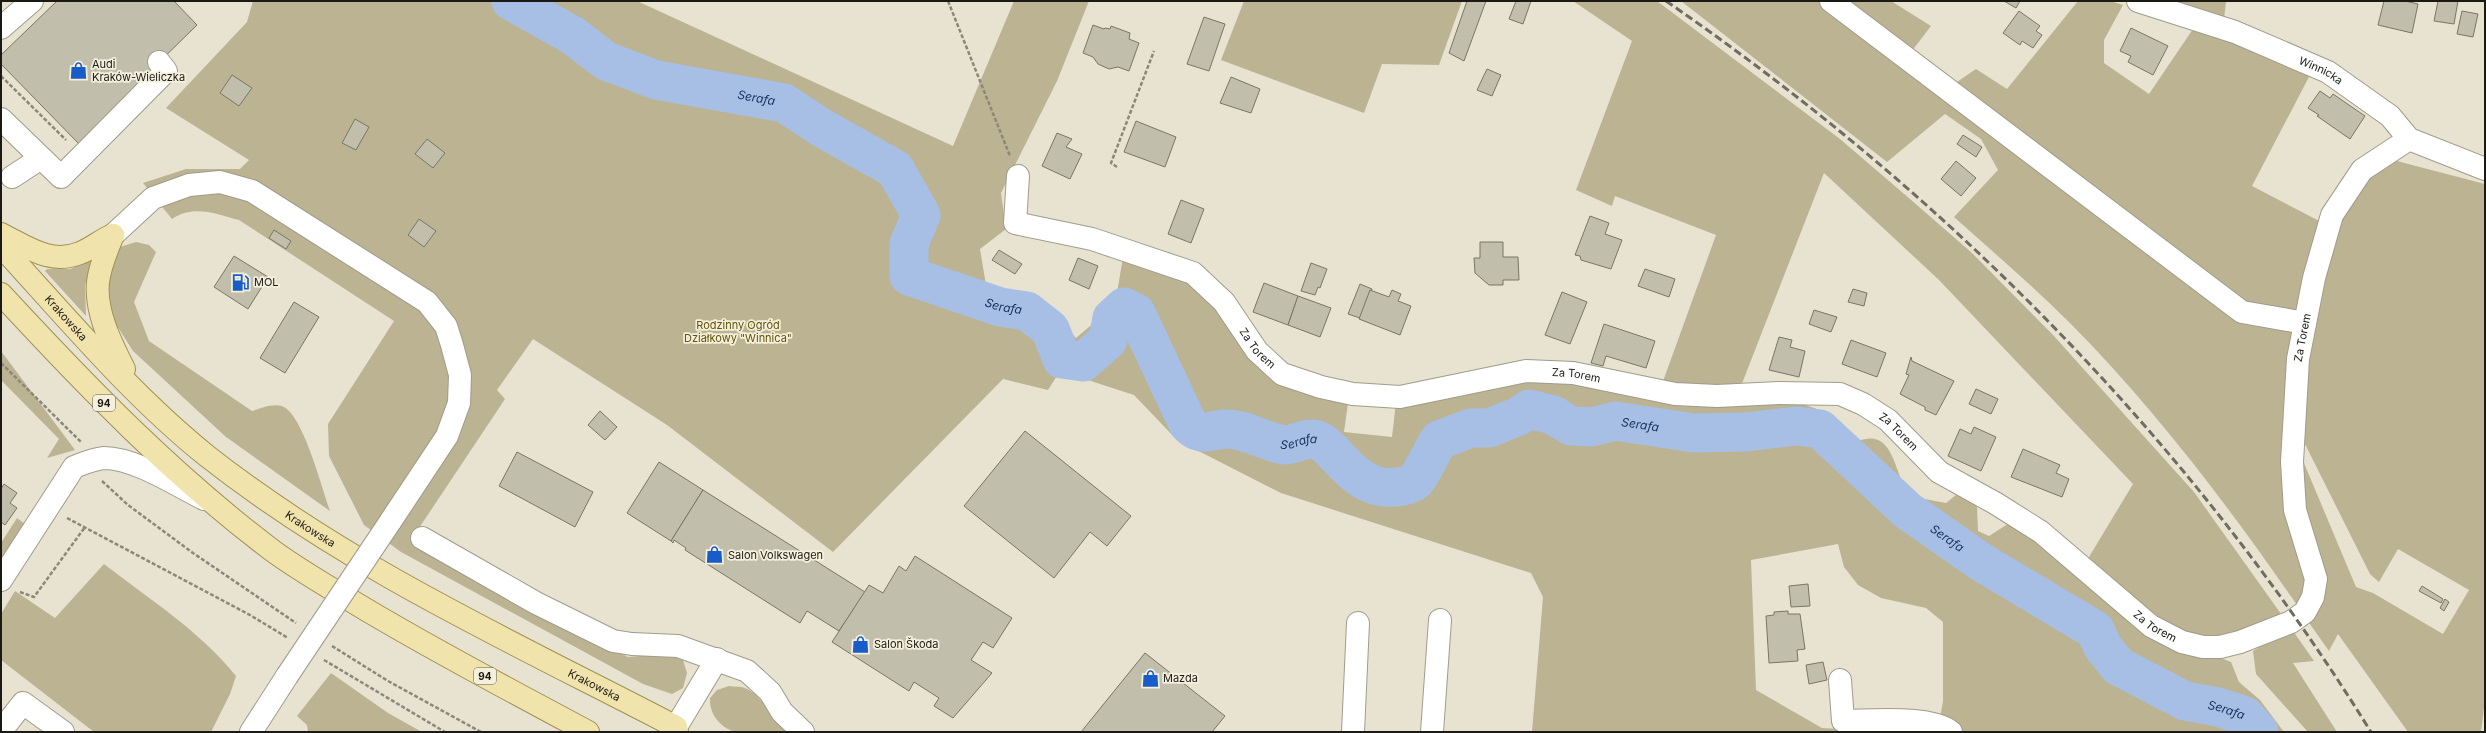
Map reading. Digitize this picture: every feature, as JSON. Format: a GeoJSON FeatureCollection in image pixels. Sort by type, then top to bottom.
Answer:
{"type":"FeatureCollection","features":[{"type":"Feature","properties":{"kind":"main road"},"geometry":{"type":"LineString","coordinates":[[1,234],[48,257],[68,257],[82,252],[113,235]]}},
{"type":"Feature","properties":{"kind":"main road"},"geometry":{"type":"LineString","coordinates":[[113,235],[102,264],[98,283],[102,318],[106,333],[136,391]]}},
{"type":"Feature","properties":{"kind":"main road","name":"Krakowska"},"geometry":{"type":"LineString","coordinates":[[1,246],[136,391],[205,454],[282,511],[325,539],[406,586],[675,730]]}},
{"type":"Feature","properties":{"kind":"main road","name":"94"},"geometry":{"type":"LineString","coordinates":[[1,294],[123,422],[180,477],[274,551],[364,608],[588,732]]}},
{"type":"Feature","properties":{"kind":"street"},"geometry":{"type":"LineString","coordinates":[[1,28],[32,1]]}},
{"type":"Feature","properties":{"kind":"street"},"geometry":{"type":"LineString","coordinates":[[1831,1],[2242,312],[2306,323]]}},
{"type":"Feature","properties":{"kind":"street","name":"Winnicka"},"geometry":{"type":"LineString","coordinates":[[2138,1],[2235,32],[2328,72],[2390,116],[2409,139],[2485,170]]}},
{"type":"Feature","properties":{"kind":"street"},"geometry":{"type":"LineString","coordinates":[[1,119],[61,177],[166,71],[159,62]]}},
{"type":"Feature","properties":{"kind":"street","name":"Za Torem"},"geometry":{"type":"LineString","coordinates":[[1018,176],[1016,223],[1092,239],[1193,273],[1224,302],[1257,351],[1282,374],[1321,387],[1353,394],[1400,397],[1526,371],[1573,373],[1675,394],[1717,396],[1779,393],[1840,394],[1863,404],[1888,420],[1939,472],[1995,503],[2041,532],[2151,626],[2173,639],[2203,647],[2220,647],[2277,629],[2291,622],[2305,612],[2313,597],[2316,579],[2295,510],[2292,462],[2298,359],[2314,278],[2332,215],[2362,170],[2409,139]]}},
{"type":"Feature","properties":{"kind":"street"},"geometry":{"type":"LineString","coordinates":[[12,177],[41,158]]}},
{"type":"Feature","properties":{"kind":"street"},"geometry":{"type":"LineString","coordinates":[[113,235],[153,198],[189,185],[220,182],[252,191],[426,302],[446,326],[452,344],[460,375],[459,403],[447,436],[251,732]]}},
{"type":"Feature","properties":{"kind":"street"},"geometry":{"type":"LineString","coordinates":[[6,584],[74,467],[90,460],[104,458],[122,460],[214,504]]}},
{"type":"Feature","properties":{"kind":"street"},"geometry":{"type":"LineString","coordinates":[[422,538],[536,603],[612,641],[632,644],[678,646],[747,671],[770,692],[782,712],[803,732]]}},
{"type":"Feature","properties":{"kind":"street"},"geometry":{"type":"LineString","coordinates":[[1432,732],[1440,620]]}},
{"type":"Feature","properties":{"kind":"street"},"geometry":{"type":"LineString","coordinates":[[1353,732],[1358,623]]}},
{"type":"Feature","properties":{"kind":"street"},"geometry":{"type":"LineString","coordinates":[[675,730],[717,659]]}},
{"type":"Feature","properties":{"kind":"street"},"geometry":{"type":"LineString","coordinates":[[1840,680],[1844,721],[1909,722],[1932,724],[1951,732]]}},
{"type":"Feature","properties":{"kind":"street"},"geometry":{"type":"LineString","coordinates":[[1,731],[23,703],[58,730]]}},
{"type":"Feature","properties":{"kind":"path"},"geometry":{"type":"LineString","coordinates":[[948,1],[1018,176]]}},
{"type":"Feature","properties":{"kind":"path"},"geometry":{"type":"LineString","coordinates":[[1118,167],[1110,163],[1154,51]]}},
{"type":"Feature","properties":{"kind":"path"},"geometry":{"type":"LineString","coordinates":[[1,76],[82,156]]}},
{"type":"Feature","properties":{"kind":"path"},"geometry":{"type":"LineString","coordinates":[[1,363],[82,445]]}},
{"type":"Feature","properties":{"kind":"path"},"geometry":{"type":"LineString","coordinates":[[100,479],[128,505],[303,628]]}},
{"type":"Feature","properties":{"kind":"path"},"geometry":{"type":"LineString","coordinates":[[49,508],[250,615],[291,640]]}},
{"type":"Feature","properties":{"kind":"path"},"geometry":{"type":"LineString","coordinates":[[6,584],[34,597],[85,527]]}},
{"type":"Feature","properties":{"kind":"path"},"geometry":{"type":"LineString","coordinates":[[329,644],[388,681],[481,732]]}},
{"type":"Feature","properties":{"kind":"path"},"geometry":{"type":"LineString","coordinates":[[317,656],[445,732]]}},
{"type":"Feature","properties":{"kind":"green space","name":"Rodzinny Ogród Działkowy \"Winnica\""},"geometry":{"type":"Polygon","coordinates":[[[253,1],[637,1],[953,146],[1014,1],[1089,1],[1057,81],[1001,193],[1006,229],[980,249],[987,291],[1043,304],[1076,338],[1115,305],[1123,257],[1188,278],[1217,307],[1258,362],[1349,396],[1344,432],[1392,437],[1396,402],[1527,377],[1744,402],[1805,405],[1817,409],[1841,439],[1856,441],[1871,438],[1884,444],[1892,457],[1905,490],[1909,496],[1946,503],[1956,495],[1968,497],[1977,507],[1978,531],[1989,536],[2011,522],[2206,652],[2231,662],[2239,682],[2260,700],[2284,732],[1965,732],[1940,718],[1943,701],[1943,622],[1926,608],[1881,598],[1858,585],[1844,567],[1838,544],[1751,560],[1756,690],[1822,728],[1893,732],[1532,732],[1543,597],[1531,573],[1281,493],[1177,440],[1134,395],[1060,371],[1048,390],[1003,379],[833,552],[667,425],[533,339],[497,390],[505,399],[411,540],[628,657],[665,654],[683,660],[687,673],[683,688],[672,694],[643,684],[401,552],[364,525],[329,456],[328,424],[394,321],[239,220],[214,213],[197,211],[180,214],[172,219],[143,183],[186,169],[240,169],[249,160],[166,108],[247,22],[253,1]]]}},
{"type":"Feature","properties":{"kind":"green space"},"geometry":{"type":"Polygon","coordinates":[[[1244,1],[1462,1],[1439,65],[1382,64],[1364,113],[1221,60],[1244,1]]]}},
{"type":"Feature","properties":{"kind":"green space"},"geometry":{"type":"Polygon","coordinates":[[[1573,1],[1657,1],[1840,139],[1910,199],[1972,253],[2054,336],[2194,492],[2284,618],[2236,636],[2182,636],[2086,562],[2133,484],[1939,280],[1824,173],[1741,386],[1662,384],[1716,235],[1615,196],[1612,206],[1576,190],[1632,41],[1573,1]]]}},
{"type":"Feature","properties":{"kind":"green space"},"geometry":{"type":"Polygon","coordinates":[[[1681,1],[1891,1],[1931,26],[1905,60],[1951,86],[1976,69],[2007,89],[2078,1],[2110,1],[2123,5],[2104,40],[2104,63],[2149,94],[2193,29],[2260,52],[2311,73],[2252,186],[2323,223],[2301,306],[2283,415],[2288,510],[2308,567],[2299,608],[2219,497],[2191,461],[2102,356],[2056,309],[1954,217],[1998,170],[1981,139],[1945,114],[1887,162],[1681,1]]]}},
{"type":"Feature","properties":{"kind":"green space"},"geometry":{"type":"Polygon","coordinates":[[[2161,1],[2226,1],[2224,20],[2161,1]]]}},
{"type":"Feature","properties":{"kind":"green space"},"geometry":{"type":"Polygon","coordinates":[[[2393,160],[2485,184],[2485,700],[2481,732],[2408,732],[2338,634],[2329,651],[2305,617],[2313,610],[2301,505],[2301,456],[2356,587],[2373,593],[2443,634],[2469,590],[2398,549],[2379,582],[2370,574],[2301,436],[2306,361],[2340,216],[2367,175],[2393,160]]]}},
{"type":"Feature","properties":{"kind":"green space"},"geometry":{"type":"Polygon","coordinates":[[[136,242],[149,245],[156,252],[134,302],[149,341],[252,411],[274,405],[287,409],[294,417],[307,442],[330,511],[226,437],[133,351],[107,310],[107,269],[120,247],[136,242]]]}},
{"type":"Feature","properties":{"kind":"green space"},"geometry":{"type":"Polygon","coordinates":[[[91,260],[85,286],[86,316],[45,271],[47,269],[70,269],[91,260]]]}},
{"type":"Feature","properties":{"kind":"green space"},"geometry":{"type":"Polygon","coordinates":[[[1,351],[75,450],[47,458],[59,439],[1,380],[1,351]]]}},
{"type":"Feature","properties":{"kind":"green space"},"geometry":{"type":"Polygon","coordinates":[[[17,518],[25,524],[1,563],[1,543],[17,518]]]}},
{"type":"Feature","properties":{"kind":"green space"},"geometry":{"type":"Polygon","coordinates":[[[104,564],[173,616],[207,644],[236,676],[230,694],[211,732],[94,732],[1,660],[1,614],[15,591],[55,618],[104,564]]]}},
{"type":"Feature","properties":{"kind":"green space"},"geometry":{"type":"Polygon","coordinates":[[[2291,628],[2314,661],[2293,663],[2337,732],[2308,732],[2256,674],[2253,651],[2291,628]]]}},
{"type":"Feature","properties":{"kind":"green space"},"geometry":{"type":"Polygon","coordinates":[[[331,673],[388,713],[422,732],[308,732],[307,725],[297,716],[331,673]]]}},
{"type":"Feature","properties":{"kind":"green space"},"geometry":{"type":"Polygon","coordinates":[[[729,686],[743,687],[752,692],[763,703],[777,722],[788,732],[735,732],[724,727],[713,714],[710,698],[717,690],[729,686]]]}},
{"type":"Feature","properties":{"kind":"building","name":"Audi Kraków-Wieliczka"},"geometry":{"type":"Polygon","coordinates":[[[57,1],[174,1],[197,25],[145,76],[149,79],[80,145],[1,64],[1,55],[57,1]]]}},
{"type":"Feature","properties":{"kind":"building"},"geometry":{"type":"Polygon","coordinates":[[[1467,1],[1486,1],[1464,61],[1449,53],[1467,1]]]}},
{"type":"Feature","properties":{"kind":"building"},"geometry":{"type":"Polygon","coordinates":[[[1516,1],[1531,1],[1523,24],[1509,19],[1516,1]]]}},
{"type":"Feature","properties":{"kind":"building"},"geometry":{"type":"Polygon","coordinates":[[[2004,1],[2020,1],[2016,8],[2004,1]]]}},
{"type":"Feature","properties":{"kind":"building"},"geometry":{"type":"Polygon","coordinates":[[[2384,1],[2405,1],[2418,4],[2412,33],[2378,25],[2384,1]]]}},
{"type":"Feature","properties":{"kind":"building"},"geometry":{"type":"Polygon","coordinates":[[[2438,1],[2458,1],[2454,24],[2434,21],[2438,1]]]}},
{"type":"Feature","properties":{"kind":"building"},"geometry":{"type":"Polygon","coordinates":[[[2019,11],[2040,26],[2036,31],[2042,35],[2033,48],[2022,41],[2020,45],[2003,33],[2019,11]]]}},
{"type":"Feature","properties":{"kind":"building"},"geometry":{"type":"Polygon","coordinates":[[[2462,11],[2478,14],[2473,37],[2457,34],[2462,11]]]}},
{"type":"Feature","properties":{"kind":"building"},"geometry":{"type":"Polygon","coordinates":[[[1204,17],[1225,24],[1209,71],[1187,64],[1204,17]]]}},
{"type":"Feature","properties":{"kind":"building"},"geometry":{"type":"Polygon","coordinates":[[[1093,25],[1104,29],[1110,29],[1111,26],[1130,33],[1129,39],[1139,43],[1129,71],[1118,67],[1109,69],[1098,64],[1093,57],[1083,53],[1093,25]]]}},
{"type":"Feature","properties":{"kind":"building"},"geometry":{"type":"Polygon","coordinates":[[[2131,28],[2168,46],[2153,75],[2128,62],[2131,56],[2120,51],[2131,28]]]}},
{"type":"Feature","properties":{"kind":"building"},"geometry":{"type":"Polygon","coordinates":[[[1487,69],[1501,75],[1492,96],[1477,90],[1487,69]]]}},
{"type":"Feature","properties":{"kind":"building"},"geometry":{"type":"Polygon","coordinates":[[[232,75],[252,88],[239,106],[220,93],[232,75]]]}},
{"type":"Feature","properties":{"kind":"building"},"geometry":{"type":"Polygon","coordinates":[[[1231,77],[1260,89],[1251,113],[1220,103],[1231,77]]]}},
{"type":"Feature","properties":{"kind":"building"},"geometry":{"type":"Polygon","coordinates":[[[2320,91],[2330,98],[2333,94],[2365,116],[2350,139],[2308,108],[2320,91]]]}},
{"type":"Feature","properties":{"kind":"building"},"geometry":{"type":"Polygon","coordinates":[[[355,119],[369,127],[356,150],[342,143],[355,119]]]}},
{"type":"Feature","properties":{"kind":"building"},"geometry":{"type":"Polygon","coordinates":[[[1136,121],[1176,137],[1165,167],[1124,152],[1136,121]]]}},
{"type":"Feature","properties":{"kind":"building"},"geometry":{"type":"Polygon","coordinates":[[[1057,133],[1072,139],[1066,147],[1082,154],[1070,179],[1042,166],[1057,133]]]}},
{"type":"Feature","properties":{"kind":"building"},"geometry":{"type":"Polygon","coordinates":[[[1963,135],[1982,147],[1976,157],[1957,144],[1963,135]]]}},
{"type":"Feature","properties":{"kind":"building"},"geometry":{"type":"Polygon","coordinates":[[[427,139],[445,153],[433,168],[415,154],[427,139]]]}},
{"type":"Feature","properties":{"kind":"building"},"geometry":{"type":"Polygon","coordinates":[[[1956,161],[1976,178],[1961,196],[1941,179],[1956,161]]]}},
{"type":"Feature","properties":{"kind":"building"},"geometry":{"type":"Polygon","coordinates":[[[1181,200],[1204,209],[1191,243],[1168,234],[1181,200]]]}},
{"type":"Feature","properties":{"kind":"building"},"geometry":{"type":"Polygon","coordinates":[[[1590,216],[1609,223],[1605,234],[1622,240],[1611,269],[1581,260],[1580,256],[1575,255],[1590,216]]]}},
{"type":"Feature","properties":{"kind":"building"},"geometry":{"type":"Polygon","coordinates":[[[419,219],[436,231],[424,247],[408,235],[419,219]]]}},
{"type":"Feature","properties":{"kind":"building"},"geometry":{"type":"Polygon","coordinates":[[[274,230],[291,241],[286,249],[269,238],[274,230]]]}},
{"type":"Feature","properties":{"kind":"building"},"geometry":{"type":"Polygon","coordinates":[[[1480,242],[1503,242],[1503,257],[1518,257],[1519,280],[1503,280],[1503,285],[1489,285],[1475,273],[1474,258],[1480,258],[1480,242]]]}},
{"type":"Feature","properties":{"kind":"building"},"geometry":{"type":"Polygon","coordinates":[[[999,250],[1022,264],[1015,274],[992,260],[999,250]]]}},
{"type":"Feature","properties":{"kind":"building","name":"MOL"},"geometry":{"type":"Polygon","coordinates":[[[234,256],[268,277],[248,309],[214,287],[234,256]]]}},
{"type":"Feature","properties":{"kind":"building"},"geometry":{"type":"Polygon","coordinates":[[[1078,258],[1098,266],[1089,289],[1069,280],[1078,258]]]}},
{"type":"Feature","properties":{"kind":"building"},"geometry":{"type":"Polygon","coordinates":[[[1311,263],[1327,269],[1320,288],[1318,287],[1315,295],[1301,291],[1311,263]]]}},
{"type":"Feature","properties":{"kind":"building"},"geometry":{"type":"Polygon","coordinates":[[[1645,269],[1675,279],[1669,297],[1638,286],[1645,269]]]}},
{"type":"Feature","properties":{"kind":"building"},"geometry":{"type":"Polygon","coordinates":[[[1264,283],[1298,296],[1288,325],[1253,312],[1264,283]]]}},
{"type":"Feature","properties":{"kind":"building"},"geometry":{"type":"Polygon","coordinates":[[[1360,284],[1372,289],[1360,318],[1348,314],[1360,284]]]}},
{"type":"Feature","properties":{"kind":"building"},"geometry":{"type":"Polygon","coordinates":[[[1853,289],[1867,293],[1864,306],[1848,302],[1853,289]]]}},
{"type":"Feature","properties":{"kind":"building"},"geometry":{"type":"Polygon","coordinates":[[[1370,290],[1389,297],[1392,290],[1401,294],[1398,301],[1411,306],[1400,335],[1359,319],[1370,290]]]}},
{"type":"Feature","properties":{"kind":"building"},"geometry":{"type":"Polygon","coordinates":[[[1562,292],[1587,302],[1570,344],[1545,335],[1562,292]]]}},
{"type":"Feature","properties":{"kind":"building"},"geometry":{"type":"Polygon","coordinates":[[[1298,296],[1331,308],[1320,337],[1288,325],[1298,296]]]}},
{"type":"Feature","properties":{"kind":"building"},"geometry":{"type":"Polygon","coordinates":[[[294,302],[319,317],[285,373],[260,358],[294,302]]]}},
{"type":"Feature","properties":{"kind":"building"},"geometry":{"type":"Polygon","coordinates":[[[1814,310],[1837,317],[1831,332],[1809,324],[1814,310]]]}},
{"type":"Feature","properties":{"kind":"building"},"geometry":{"type":"Polygon","coordinates":[[[1604,324],[1655,341],[1646,368],[1606,356],[1603,366],[1591,363],[1604,324]]]}},
{"type":"Feature","properties":{"kind":"building"},"geometry":{"type":"Polygon","coordinates":[[[1779,337],[1792,340],[1790,347],[1805,351],[1799,377],[1769,370],[1779,337]]]}},
{"type":"Feature","properties":{"kind":"building"},"geometry":{"type":"Polygon","coordinates":[[[1851,340],[1886,353],[1877,377],[1842,364],[1851,340]]]}},
{"type":"Feature","properties":{"kind":"building"},"geometry":{"type":"Polygon","coordinates":[[[1911,357],[1912,361],[1954,381],[1936,415],[1925,410],[1925,407],[1900,394],[1909,375],[1906,374],[1911,357]]]}},
{"type":"Feature","properties":{"kind":"building"},"geometry":{"type":"Polygon","coordinates":[[[1976,389],[1998,399],[1991,414],[1969,404],[1976,389]]]}},
{"type":"Feature","properties":{"kind":"building"},"geometry":{"type":"Polygon","coordinates":[[[600,411],[617,427],[605,440],[588,425],[600,411]]]}},
{"type":"Feature","properties":{"kind":"building"},"geometry":{"type":"Polygon","coordinates":[[[1974,427],[1996,437],[1981,471],[1948,456],[1960,429],[1971,434],[1974,427]]]}},
{"type":"Feature","properties":{"kind":"building"},"geometry":{"type":"Polygon","coordinates":[[[1025,431],[1131,516],[1107,546],[1090,532],[1054,578],[964,506],[1025,431]]]}},
{"type":"Feature","properties":{"kind":"building"},"geometry":{"type":"Polygon","coordinates":[[[2023,449],[2060,465],[2056,473],[2069,479],[2062,497],[2011,477],[2023,449]]]}},
{"type":"Feature","properties":{"kind":"building"},"geometry":{"type":"Polygon","coordinates":[[[517,452],[593,492],[575,527],[499,486],[517,452]]]}},
{"type":"Feature","properties":{"kind":"building"},"geometry":{"type":"Polygon","coordinates":[[[659,462],[703,490],[671,541],[627,513],[659,462]]]}},
{"type":"Feature","properties":{"kind":"building"},"geometry":{"type":"Polygon","coordinates":[[[4,484],[17,493],[10,503],[17,508],[5,525],[1,522],[1,489],[4,484]]]}},
{"type":"Feature","properties":{"kind":"building"},"geometry":{"type":"Polygon","coordinates":[[[703,490],[865,592],[839,631],[807,611],[800,623],[685,550],[686,548],[674,540],[673,543],[671,541],[703,490]]]}},
{"type":"Feature","properties":{"kind":"building"},"geometry":{"type":"Polygon","coordinates":[[[915,556],[1012,618],[993,648],[983,642],[971,660],[992,673],[953,718],[934,706],[939,698],[914,682],[909,691],[832,642],[869,585],[883,593],[899,566],[906,571],[915,556]]]}},
{"type":"Feature","properties":{"kind":"building"},"geometry":{"type":"Polygon","coordinates":[[[1808,584],[1810,606],[1791,607],[1789,586],[1808,584]]]}},
{"type":"Feature","properties":{"kind":"building"},"geometry":{"type":"Polygon","coordinates":[[[2422,586],[2443,599],[2441,603],[2419,591],[2422,586]]]}},
{"type":"Feature","properties":{"kind":"building"},"geometry":{"type":"Polygon","coordinates":[[[2445,599],[2449,602],[2444,611],[2440,608],[2445,599]]]}},
{"type":"Feature","properties":{"kind":"building"},"geometry":{"type":"Polygon","coordinates":[[[1788,611],[1788,614],[1800,614],[1805,649],[1797,650],[1798,661],[1769,663],[1766,616],[1774,615],[1774,612],[1788,611]]]}},
{"type":"Feature","properties":{"kind":"building","name":"Mazda"},"geometry":{"type":"Polygon","coordinates":[[[1145,653],[1225,716],[1212,732],[1081,732],[1145,653]]]}},
{"type":"Feature","properties":{"kind":"building"},"geometry":{"type":"Polygon","coordinates":[[[1823,662],[1827,680],[1809,684],[1806,665],[1823,662]]]}},
{"type":"Feature","properties":{"kind":"waterway","name":"Serafa"},"geometry":{"type":"LineString","coordinates":[[511,1],[572,35],[606,61],[656,80],[784,103],[822,128],[895,169],[921,215],[909,244],[909,276],[1000,307],[1027,311],[1050,329],[1062,359],[1083,362],[1108,340],[1112,318],[1124,307],[1136,313],[1188,424],[1197,431],[1205,432],[1232,429],[1284,445],[1313,439],[1321,442],[1329,448],[1356,475],[1367,482],[1381,487],[1396,487],[1407,485],[1416,480],[1439,440],[1471,428],[1489,428],[1519,416],[1529,409],[1553,415],[1571,426],[1592,427],[1615,421],[1694,433],[1746,432],[1796,426],[1820,429],[1908,511],[1981,562],[2095,630],[2103,647],[2118,666],[2185,701],[2218,707],[2245,716],[2259,732]]}},
{"type":"Feature","properties":{"kind":"railway"},"geometry":{"type":"LineString","coordinates":[[1666,1],[1770,76],[1870,156],[1965,241],[2056,330],[2143,424],[2224,522],[2300,625],[2371,732]]}},
{"type":"Feature","properties":{"kind":"place","name":"Audi Kraków-Wieliczka"},"geometry":{"type":"Point","coordinates":[79,70]}},
{"type":"Feature","properties":{"kind":"place","name":"MOL"},"geometry":{"type":"Point","coordinates":[241,282]}},
{"type":"Feature","properties":{"kind":"place","name":"Salon Volkswagen"},"geometry":{"type":"Point","coordinates":[715,555]}},
{"type":"Feature","properties":{"kind":"place","name":"Salon Škoda"},"geometry":{"type":"Point","coordinates":[861,644]}},
{"type":"Feature","properties":{"kind":"place","name":"Mazda"},"geometry":{"type":"Point","coordinates":[1150,678]}}]}
